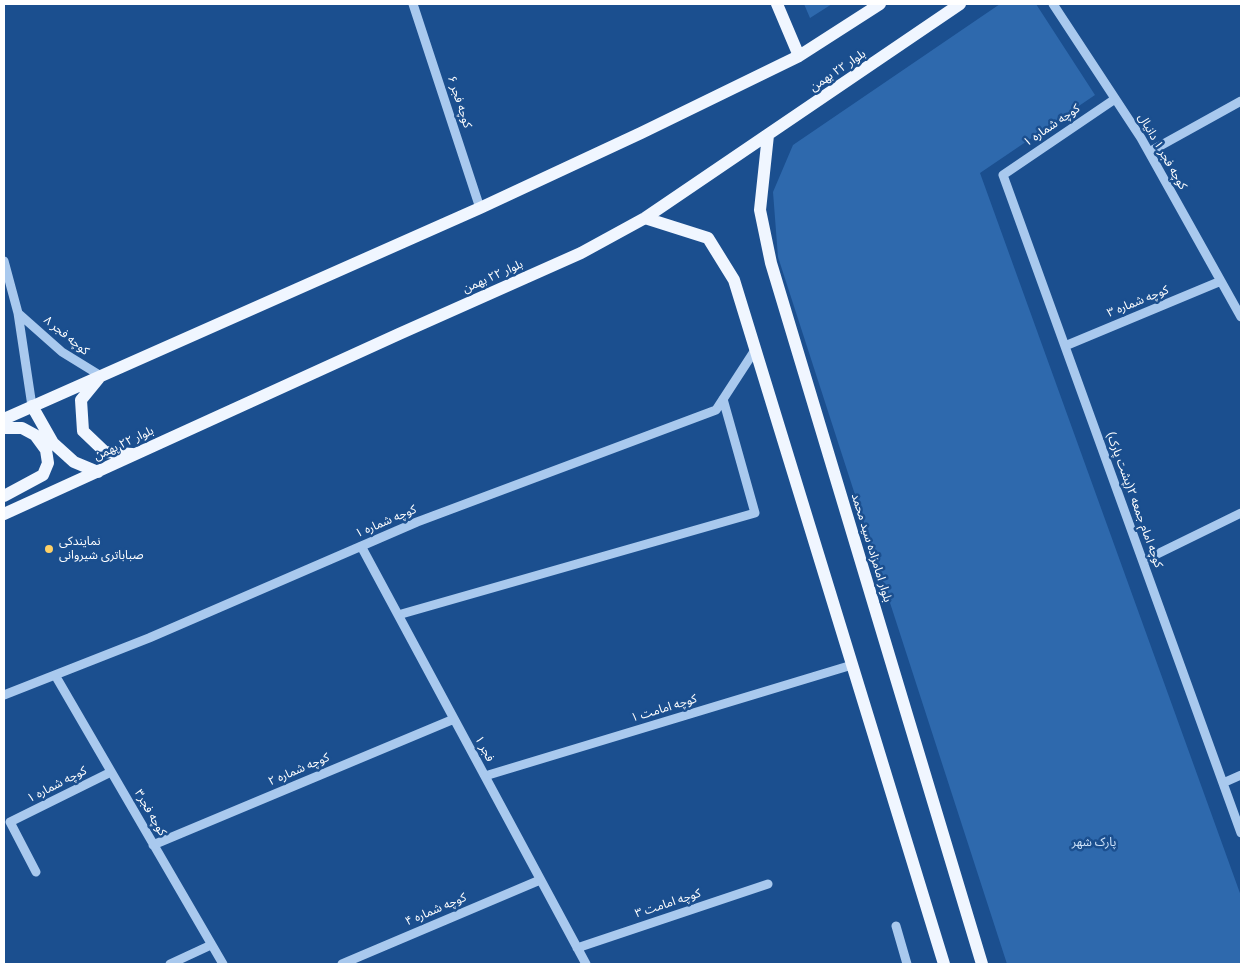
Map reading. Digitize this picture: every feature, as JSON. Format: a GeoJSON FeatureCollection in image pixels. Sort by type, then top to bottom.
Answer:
{"type":"FeatureCollection","features":[{"type":"Feature","properties":{"kind":"main road"},"geometry":{"type":"LineString","coordinates":[[777,4],[800,56]]}},
{"type":"Feature","properties":{"kind":"main road"},"geometry":{"type":"LineString","coordinates":[[4,419],[480,208],[641,133],[800,56],[880,4]]}},
{"type":"Feature","properties":{"kind":"main road","name":"بلوار ۲۲ بهمن"},"geometry":{"type":"LineString","coordinates":[[4,514],[581,253],[645,218],[960,4]]}},
{"type":"Feature","properties":{"kind":"main road","name":"بلوار امامزاده سید محمد"},"geometry":{"type":"LineString","coordinates":[[768,135],[760,210],[771,263],[982,964]]}},
{"type":"Feature","properties":{"kind":"main road"},"geometry":{"type":"LineString","coordinates":[[645,218],[708,238],[734,280],[944,964]]}},
{"type":"Feature","properties":{"kind":"main road"},"geometry":{"type":"LineString","coordinates":[[101,376],[81,400],[83,430],[105,452],[135,454]]}},
{"type":"Feature","properties":{"kind":"main road"},"geometry":{"type":"LineString","coordinates":[[32,406],[53,443],[74,462],[98,472]]}},
{"type":"Feature","properties":{"kind":"main road"},"geometry":{"type":"LineString","coordinates":[[4,428],[22,428],[35,435],[46,450],[48,462],[43,475],[4,496]]}},
{"type":"Feature","properties":{"kind":"street","name":"کوچه فجر ۶"},"geometry":{"type":"LineString","coordinates":[[413,4],[480,208]]}},
{"type":"Feature","properties":{"kind":"street","name":"کوچه فجر ۱ دانیال"},"geometry":{"type":"LineString","coordinates":[[1053,4],[1149,152],[1240,314]]}},
{"type":"Feature","properties":{"kind":"street","name":"کوچه شماره ۱"},"geometry":{"type":"LineString","coordinates":[[1003,174],[1115,98]]}},
{"type":"Feature","properties":{"kind":"street"},"geometry":{"type":"LineString","coordinates":[[1149,152],[1241,101]]}},
{"type":"Feature","properties":{"kind":"street","name":"کوچه امام جمعه ۲(پشت پارک)"},"geometry":{"type":"LineString","coordinates":[[1003,174],[1241,833]]}},
{"type":"Feature","properties":{"kind":"street"},"geometry":{"type":"LineString","coordinates":[[4,260],[18,313],[32,406]]}},
{"type":"Feature","properties":{"kind":"street","name":"کوچه شماره ۳"},"geometry":{"type":"LineString","coordinates":[[1065,346],[1221,281]]}},
{"type":"Feature","properties":{"kind":"street","name":"کوچه فجر ۸"},"geometry":{"type":"LineString","coordinates":[[18,313],[62,352],[101,376]]}},
{"type":"Feature","properties":{"kind":"street","name":"کوچه شماره ۱"},"geometry":{"type":"LineString","coordinates":[[4,695],[149,638],[417,522],[716,410],[755,350]]}},
{"type":"Feature","properties":{"kind":"street"},"geometry":{"type":"LineString","coordinates":[[398,615],[755,513],[723,399]]}},
{"type":"Feature","properties":{"kind":"street"},"geometry":{"type":"LineString","coordinates":[[1143,561],[1241,513]]}},
{"type":"Feature","properties":{"kind":"street","name":"فجر ۱"},"geometry":{"type":"LineString","coordinates":[[361,546],[586,964]]}},
{"type":"Feature","properties":{"kind":"street","name":"کوچه امامت ۱"},"geometry":{"type":"LineString","coordinates":[[485,776],[852,665]]}},
{"type":"Feature","properties":{"kind":"street","name":"کوچه فجر۳"},"geometry":{"type":"LineString","coordinates":[[55,675],[223,964]]}},
{"type":"Feature","properties":{"kind":"street","name":"کوچه شماره ۲"},"geometry":{"type":"LineString","coordinates":[[153,845],[454,719]]}},
{"type":"Feature","properties":{"kind":"street","name":"کوچه شماره ۱"},"geometry":{"type":"LineString","coordinates":[[36,872],[10,822],[111,772]]}},
{"type":"Feature","properties":{"kind":"street"},"geometry":{"type":"LineString","coordinates":[[1223,784],[1241,775]]}},
{"type":"Feature","properties":{"kind":"street","name":"کوچه شماره ۴"},"geometry":{"type":"LineString","coordinates":[[342,964],[540,880]]}},
{"type":"Feature","properties":{"kind":"street","name":"کوچه امامت ۳"},"geometry":{"type":"LineString","coordinates":[[577,948],[768,884]]}},
{"type":"Feature","properties":{"kind":"street"},"geometry":{"type":"LineString","coordinates":[[896,926],[907,964]]}},
{"type":"Feature","properties":{"kind":"street"},"geometry":{"type":"LineString","coordinates":[[170,964],[211,945]]}},
{"type":"Feature","properties":{"kind":"green space"},"geometry":{"type":"Polygon","coordinates":[[[804,4],[832,4],[810,18],[804,4]]]}},
{"type":"Feature","properties":{"kind":"green space","name":"پارک شهر"},"geometry":{"type":"Polygon","coordinates":[[[1000,4],[1036,4],[1095,95],[980,173],[1241,896],[1241,964],[1007,964],[778,257],[773,192],[793,145],[1000,4]]]}},
{"type":"Feature","properties":{"kind":"place","name":"نمایندکی صباباتری شیروانی"},"geometry":{"type":"Point","coordinates":[49,549]}}]}
